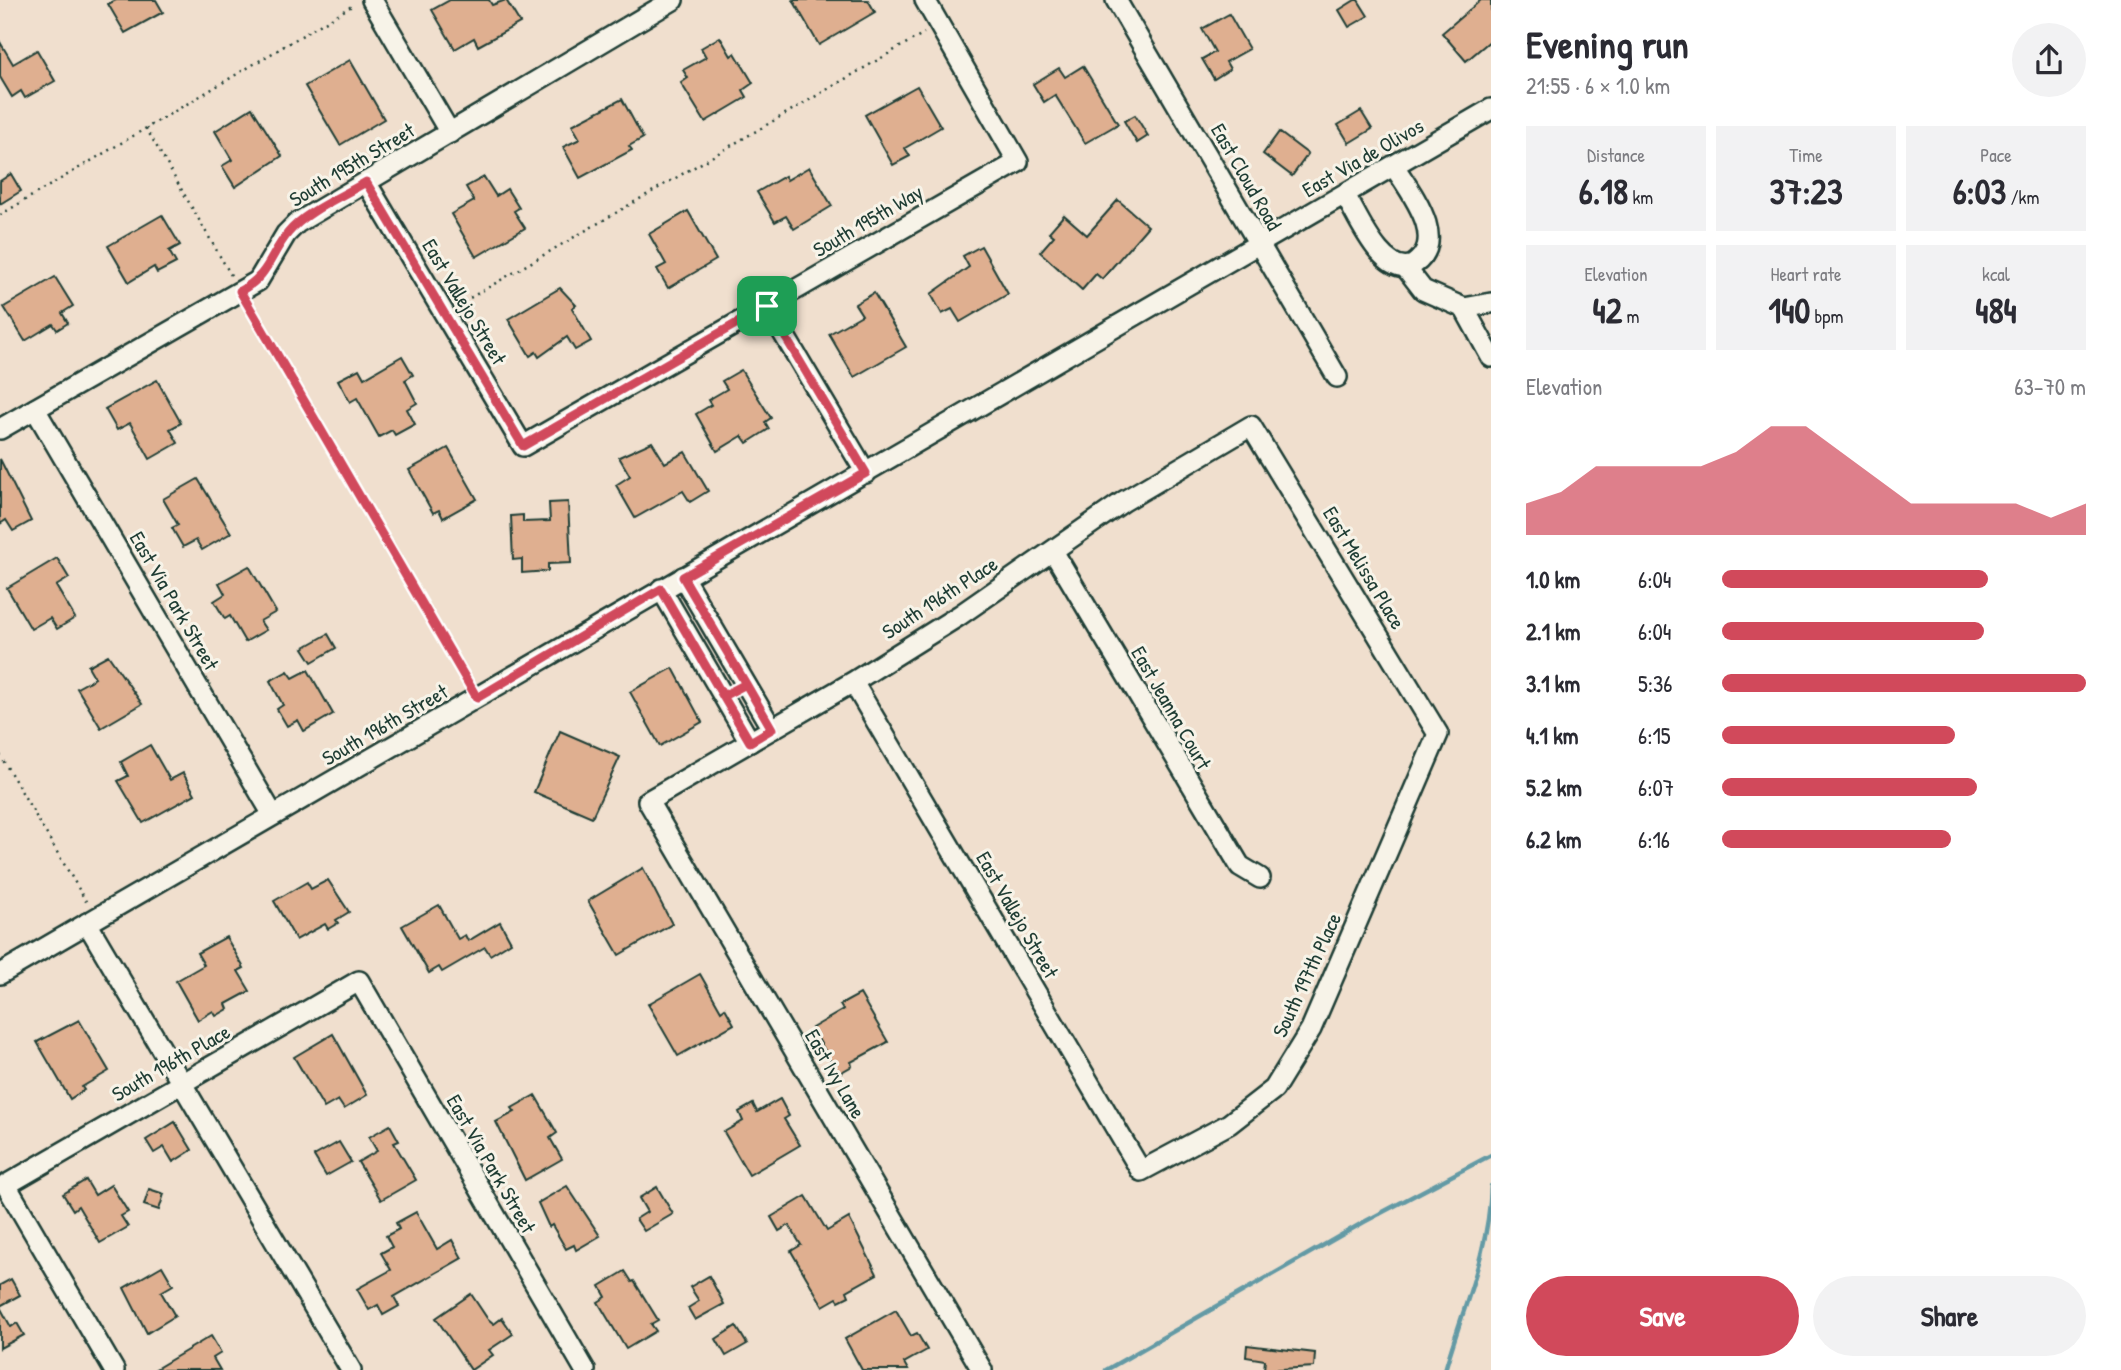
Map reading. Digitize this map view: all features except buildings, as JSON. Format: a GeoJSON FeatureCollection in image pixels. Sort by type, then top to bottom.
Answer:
{"type":"FeatureCollection","features":[{"type":"Feature","properties":{"kind":"street"},"geometry":{"type":"LineString","coordinates":[[372,0],[450,133]]}},
{"type":"Feature","properties":{"kind":"street","name":"South 195th Street"},"geometry":{"type":"LineString","coordinates":[[0,429],[258,281],[286,234],[297,223],[673,0]]}},
{"type":"Feature","properties":{"kind":"street"},"geometry":{"type":"LineString","coordinates":[[925,0],[939,24]]}},
{"type":"Feature","properties":{"kind":"street","name":"East Cloud Road"},"geometry":{"type":"LineString","coordinates":[[1116,0],[1337,377]]}},
{"type":"Feature","properties":{"kind":"street","name":"South 195th Way"},"geometry":{"type":"LineString","coordinates":[[523,446],[1018,162],[939,24]]}},
{"type":"Feature","properties":{"kind":"street","name":"East Via de Olivos"},"geometry":{"type":"LineString","coordinates":[[866,473],[1491,109]]}},
{"type":"Feature","properties":{"kind":"street"},"geometry":{"type":"LineString","coordinates":[[1394,166],[1428,228],[1424,251],[1419,261],[1406,268]]}},
{"type":"Feature","properties":{"kind":"street","name":"East Vallejo Street"},"geometry":{"type":"LineString","coordinates":[[366,182],[523,446]]}},
{"type":"Feature","properties":{"kind":"street"},"geometry":{"type":"LineString","coordinates":[[1345,195],[1383,258],[1406,268],[1423,290],[1464,308],[1491,303]]}},
{"type":"Feature","properties":{"kind":"street"},"geometry":{"type":"LineString","coordinates":[[767,306],[866,473]]}},
{"type":"Feature","properties":{"kind":"street"},"geometry":{"type":"LineString","coordinates":[[1464,308],[1491,357]]}},
{"type":"Feature","properties":{"kind":"street","name":"East Via Park Street"},"geometry":{"type":"LineString","coordinates":[[36,409],[273,815]]}},
{"type":"Feature","properties":{"kind":"street","name":"South 196th Place"},"geometry":{"type":"LineString","coordinates":[[648,801],[853,682],[1053,551],[1124,501],[1251,426]]}},
{"type":"Feature","properties":{"kind":"street","name":"East Melissa Place"},"geometry":{"type":"LineString","coordinates":[[1251,426],[1438,734]]}},
{"type":"Feature","properties":{"kind":"street","name":"South 196th Street"},"geometry":{"type":"LineString","coordinates":[[0,974],[661,589],[866,473]]}},
{"type":"Feature","properties":{"kind":"street","name":"East Jeanna Court"},"geometry":{"type":"LineString","coordinates":[[1053,551],[1240,866],[1260,878]]}},
{"type":"Feature","properties":{"kind":"street"},"geometry":{"type":"LineString","coordinates":[[683,577],[772,729]]}},
{"type":"Feature","properties":{"kind":"street"},"geometry":{"type":"LineString","coordinates":[[661,589],[750,742]]}},
{"type":"Feature","properties":{"kind":"street","name":"East Vallejo Street"},"geometry":{"type":"LineString","coordinates":[[853,682],[1141,1171]]}},
{"type":"Feature","properties":{"kind":"street"},"geometry":{"type":"LineString","coordinates":[[723,696],[746,684]]}},
{"type":"Feature","properties":{"kind":"street","name":"South 197th Place"},"geometry":{"type":"LineString","coordinates":[[1141,1171],[1229,1124],[1274,1089],[1311,1029],[1438,734]]}},
{"type":"Feature","properties":{"kind":"street","name":"East Ivy Lane"},"geometry":{"type":"LineString","coordinates":[[648,801],[982,1370]]}},
{"type":"Feature","properties":{"kind":"street"},"geometry":{"type":"LineString","coordinates":[[91,921],[182,1083],[351,1370]]}},
{"type":"Feature","properties":{"kind":"street","name":"East Via Park Street"},"geometry":{"type":"LineString","coordinates":[[359,981],[585,1370]]}},
{"type":"Feature","properties":{"kind":"street","name":"South 196th Place"},"geometry":{"type":"LineString","coordinates":[[114,1370],[6,1185],[359,981]]}},
{"type":"Feature","properties":{"kind":"path"},"geometry":{"type":"LineString","coordinates":[[0,215],[362,0]]}},
{"type":"Feature","properties":{"kind":"path"},"geometry":{"type":"LineString","coordinates":[[444,313],[939,24]]}},
{"type":"Feature","properties":{"kind":"path"},"geometry":{"type":"LineString","coordinates":[[146,128],[477,698]]}},
{"type":"Feature","properties":{"kind":"path"},"geometry":{"type":"LineString","coordinates":[[0,755],[91,921]]}},
{"type":"Feature","properties":{"kind":"waterway"},"geometry":{"type":"LineString","coordinates":[[1106,1370],[1364,1222],[1491,1155]]}},
{"type":"Feature","properties":{"kind":"waterway"},"geometry":{"type":"LineString","coordinates":[[1445,1370],[1486,1234],[1491,1186]]}},
{"type":"Feature","properties":{"kind":"route"},"geometry":{"type":"LineString","coordinates":[[767,306],[523,446],[366,182],[297,223],[286,234],[258,281],[240,291],[477,698],[661,589],[723,696],[746,684],[772,729],[750,742],[723,696],[746,684],[683,577],[866,473],[767,306]]}}]}
